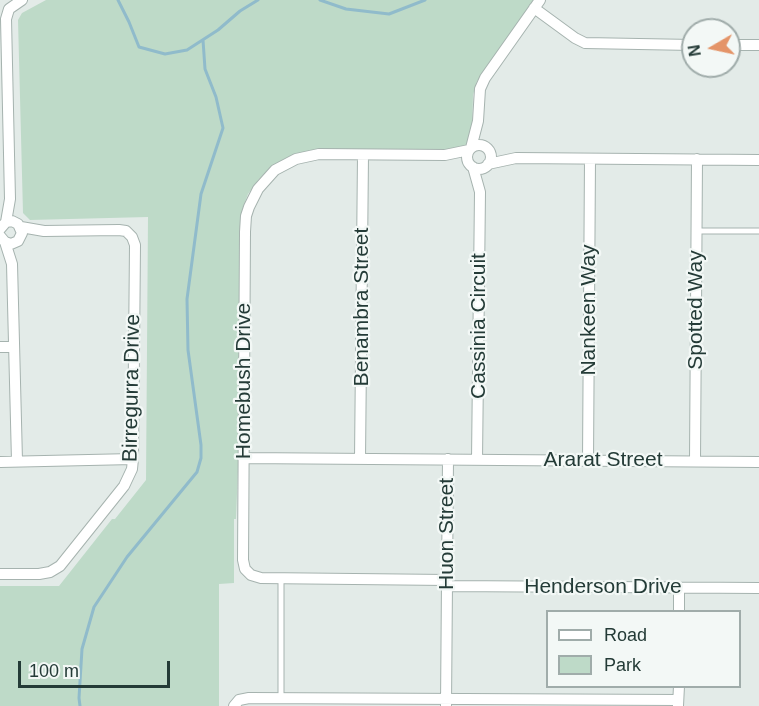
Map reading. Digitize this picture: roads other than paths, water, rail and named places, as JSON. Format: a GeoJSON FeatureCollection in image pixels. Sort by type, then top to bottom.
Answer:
{"type":"FeatureCollection","features":[{"type":"Feature","properties":{"kind":"street"},"geometry":{"type":"LineString","coordinates":[[17,461],[12,264],[2,232],[10,199],[6,19],[9,9],[21,0]]}},
{"type":"Feature","properties":{"kind":"street"},"geometry":{"type":"LineString","coordinates":[[681,45],[585,43],[574,38],[537,4],[485,78],[479,95],[478,120],[467,157],[471,166],[480,169],[516,158],[759,160]]}},
{"type":"Feature","properties":{"kind":"street"},"geometry":{"type":"LineString","coordinates":[[741,45],[759,45]]}},
{"type":"Feature","properties":{"kind":"street"},"geometry":{"type":"LineString","coordinates":[[478,120],[490,158],[487,165]]}},
{"type":"Feature","properties":{"kind":"street"},"geometry":{"type":"LineString","coordinates":[[470,149],[478,145],[516,158]]}},
{"type":"Feature","properties":{"kind":"street","name":"Homebush Drive"},"geometry":{"type":"LineString","coordinates":[[447,583],[255,577],[243,564],[245,232],[246,216],[258,189],[281,166],[296,159],[319,154],[445,155],[470,149]]}},
{"type":"Feature","properties":{"kind":"street","name":"Benambra Street"},"geometry":{"type":"LineString","coordinates":[[360,459],[363,155]]}},
{"type":"Feature","properties":{"kind":"street","name":"Homebush Drive"},"geometry":{"type":"LineString","coordinates":[[445,155],[471,166]]}},
{"type":"Feature","properties":{"kind":"street","name":"Nankeen Way"},"geometry":{"type":"LineString","coordinates":[[588,460],[590,159]]}},
{"type":"Feature","properties":{"kind":"street","name":"Spotted Way"},"geometry":{"type":"LineString","coordinates":[[695,461],[697,159]]}},
{"type":"Feature","properties":{"kind":"street","name":"Cassinia Circuit"},"geometry":{"type":"LineString","coordinates":[[477,459],[480,192],[487,165]]}},
{"type":"Feature","properties":{"kind":"street","name":"Cassinia Circuit"},"geometry":{"type":"LineString","coordinates":[[471,166],[480,192]]}},
{"type":"Feature","properties":{"kind":"street"},"geometry":{"type":"LineString","coordinates":[[10,199],[22,233],[12,264]]}},
{"type":"Feature","properties":{"kind":"street"},"geometry":{"type":"LineString","coordinates":[[2,232],[12,221],[19,226],[44,231]]}},
{"type":"Feature","properties":{"kind":"street","name":"Birregurra Drive"},"geometry":{"type":"LineString","coordinates":[[0,574],[39,574],[50,572],[60,566],[124,486],[132,469],[134,240],[126,231],[119,230],[44,231]]}},
{"type":"Feature","properties":{"kind":"street"},"geometry":{"type":"LineString","coordinates":[[2,232],[11,244],[44,231]]}},
{"type":"Feature","properties":{"kind":"street"},"geometry":{"type":"LineString","coordinates":[[0,347],[13,347]]}},
{"type":"Feature","properties":{"kind":"street","name":"Huon Street"},"geometry":{"type":"LineString","coordinates":[[243,458],[447,459],[446,703]]}},
{"type":"Feature","properties":{"kind":"street"},"geometry":{"type":"LineString","coordinates":[[0,462],[133,459]]}},
{"type":"Feature","properties":{"kind":"street","name":"Ararat Street"},"geometry":{"type":"LineString","coordinates":[[447,459],[759,462]]}},
{"type":"Feature","properties":{"kind":"street","name":"Henderson Drive"},"geometry":{"type":"LineString","coordinates":[[447,583],[759,588]]}},
{"type":"Feature","properties":{"kind":"street"},"geometry":{"type":"LineString","coordinates":[[679,610],[680,587]]}},
{"type":"Feature","properties":{"kind":"street"},"geometry":{"type":"LineString","coordinates":[[234,706],[242,699],[280,698],[446,703],[678,703]]}},
{"type":"Feature","properties":{"kind":"lane"},"geometry":{"type":"LineString","coordinates":[[697,231],[759,231]]}},
{"type":"Feature","properties":{"kind":"lane"},"geometry":{"type":"LineString","coordinates":[[280,698],[281,579]]}},
{"type":"Feature","properties":{"kind":"waterway"},"geometry":{"type":"LineString","coordinates":[[118,0],[139,47],[165,54],[187,50],[258,0]]}},
{"type":"Feature","properties":{"kind":"waterway"},"geometry":{"type":"LineString","coordinates":[[320,0],[346,9],[389,14],[425,0]]}},
{"type":"Feature","properties":{"kind":"waterway"},"geometry":{"type":"LineString","coordinates":[[80,706],[82,649],[94,607],[127,557],[197,472],[201,458],[188,350],[187,299],[201,194],[223,128],[216,97],[205,69],[203,40]]}}]}
